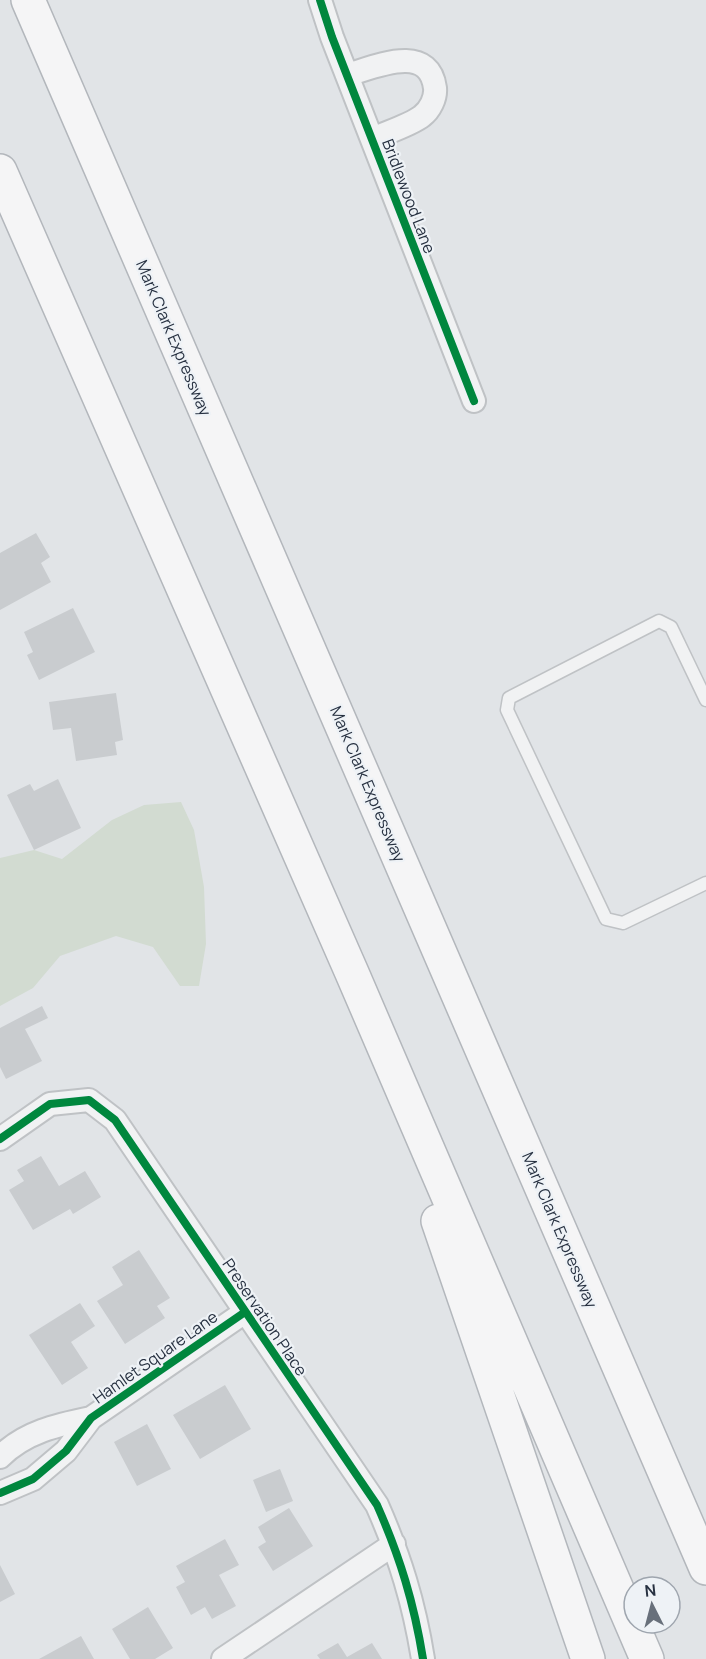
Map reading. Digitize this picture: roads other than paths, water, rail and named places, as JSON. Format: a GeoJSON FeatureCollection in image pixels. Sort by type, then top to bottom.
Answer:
{"type":"FeatureCollection","features":[{"type":"Feature","properties":{"kind":"highway","name":"Mark Clark Expressway"},"geometry":{"type":"LineString","coordinates":[[28,0],[706,1568]]}},
{"type":"Feature","properties":{"kind":"highway"},"geometry":{"type":"LineString","coordinates":[[0,171],[352,973],[647,1659]]}},
{"type":"Feature","properties":{"kind":"highway"},"geometry":{"type":"LineString","coordinates":[[352,973],[588,1659]]}},
{"type":"Feature","properties":{"kind":"highway"},"geometry":{"type":"LineString","coordinates":[[684,1521],[706,1559]]}},
{"type":"Feature","properties":{"kind":"street","name":"Bridlewood Lane"},"geometry":{"type":"LineString","coordinates":[[320,0],[474,401]]}},
{"type":"Feature","properties":{"kind":"street","name":"Bridlewood Lane"},"geometry":{"type":"LineString","coordinates":[[347,75],[408,60],[423,64],[432,76],[434,98],[432,105],[422,117],[372,139]]}},
{"type":"Feature","properties":{"kind":"street","name":"Preservation Place"},"geometry":{"type":"LineString","coordinates":[[0,1139],[50,1104],[89,1100],[115,1120],[376,1505],[394,1544],[416,1616],[423,1659]]}},
{"type":"Feature","properties":{"kind":"street","name":"Hamlet Square Lane"},"geometry":{"type":"LineString","coordinates":[[0,1493],[33,1479],[66,1451],[91,1418],[245,1312]]}},
{"type":"Feature","properties":{"kind":"street","name":"Hamlet Square Lane"},"geometry":{"type":"LineString","coordinates":[[0,1457],[13,1444],[51,1426],[91,1418]]}},
{"type":"Feature","properties":{"kind":"street"},"geometry":{"type":"LineString","coordinates":[[223,1659],[394,1544]]}},
{"type":"Feature","properties":{"kind":"lane"},"geometry":{"type":"LineString","coordinates":[[706,700],[671,627],[659,621],[509,698],[507,710],[606,919],[623,923],[706,883]]}}]}
